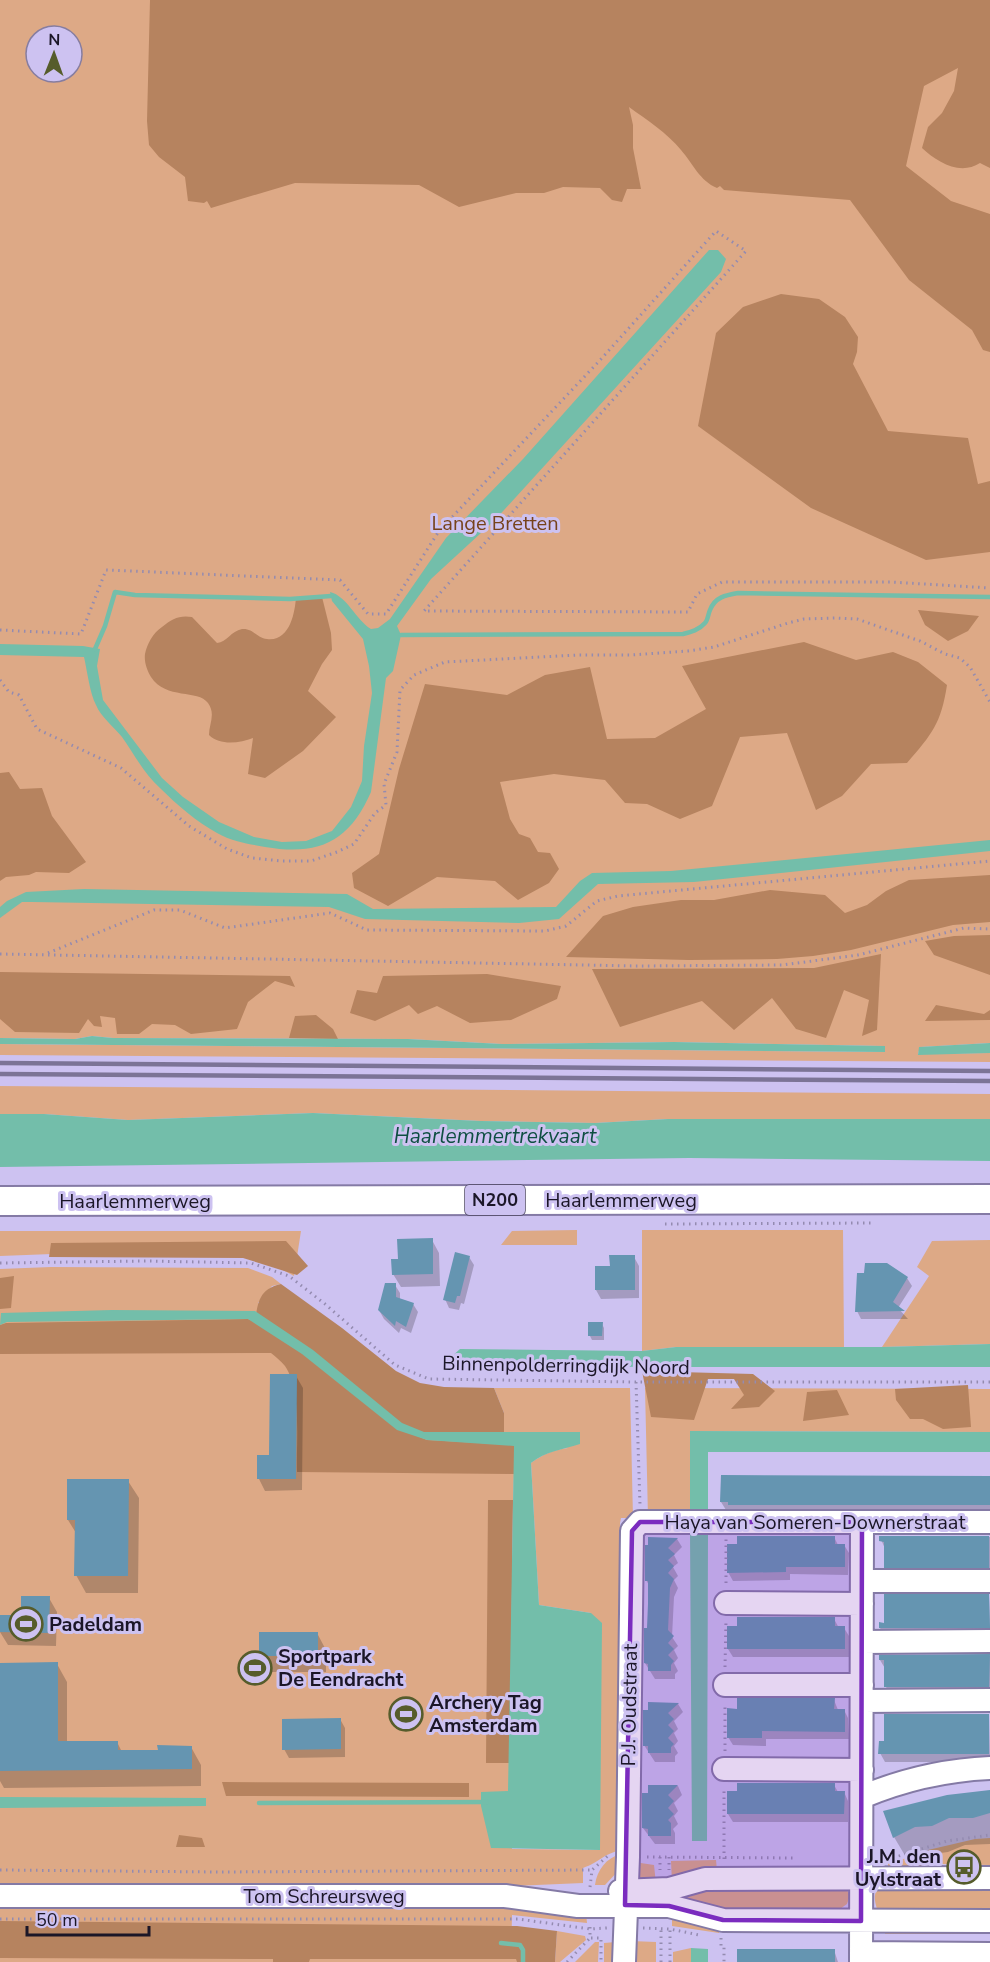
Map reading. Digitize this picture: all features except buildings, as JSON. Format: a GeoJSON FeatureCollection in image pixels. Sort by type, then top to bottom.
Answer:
{"type":"FeatureCollection","features":[{"type":"Feature","properties":{"kind":"main road","name":"Haarlemmerweg"},"geometry":{"type":"LineString","coordinates":[[0,1181],[990,1180]]}},
{"type":"Feature","properties":{"kind":"main road","name":"Haarlemmerweg"},"geometry":{"type":"LineString","coordinates":[[0,1201],[990,1199]]}},
{"type":"Feature","properties":{"kind":"street","name":"Haya van Someren-Downerstraat"},"geometry":{"type":"LineString","coordinates":[[640,1522],[990,1522]]}},
{"type":"Feature","properties":{"kind":"street","name":"P.J. Oudstraat"},"geometry":{"type":"LineString","coordinates":[[624,1962],[628,1853],[632,1531],[640,1522]]}},
{"type":"Feature","properties":{"kind":"street"},"geometry":{"type":"LineString","coordinates":[[862,1522],[861,1958],[990,1954]]}},
{"type":"Feature","properties":{"kind":"street"},"geometry":{"type":"LineString","coordinates":[[726,1603],[990,1581]]}},
{"type":"Feature","properties":{"kind":"street"},"geometry":{"type":"LineString","coordinates":[[862,1642],[990,1641]]}},
{"type":"Feature","properties":{"kind":"street"},"geometry":{"type":"LineString","coordinates":[[725,1685],[990,1700]]}},
{"type":"Feature","properties":{"kind":"street"},"geometry":{"type":"LineString","coordinates":[[862,1797],[878,1790],[926,1777],[990,1768]]}},
{"type":"Feature","properties":{"kind":"street"},"geometry":{"type":"LineString","coordinates":[[724,1769],[862,1770]]}},
{"type":"Feature","properties":{"kind":"street"},"geometry":{"type":"LineString","coordinates":[[626,1898],[705,1879],[723,1868],[861,1869],[990,1878]]}},
{"type":"Feature","properties":{"kind":"street","name":"Tom Schreursweg"},"geometry":{"type":"LineString","coordinates":[[0,1896],[505,1896],[591,1889],[626,1898]]}},
{"type":"Feature","properties":{"kind":"street"},"geometry":{"type":"LineString","coordinates":[[626,1898],[723,1920],[990,1921]]}},
{"type":"Feature","properties":{"kind":"path"},"geometry":{"type":"LineString","coordinates":[[0,630],[81,634],[106,570],[340,580],[368,614],[386,614],[438,531],[602,358],[716,231],[746,251],[424,611],[688,612],[697,594],[722,582],[891,582],[990,588]]}},
{"type":"Feature","properties":{"kind":"path"},"geometry":{"type":"LineString","coordinates":[[0,680],[9,692],[19,695],[37,729],[121,768],[189,826],[226,849],[252,858],[282,861],[311,861],[354,844],[375,813],[386,805],[384,784],[397,752],[399,690],[414,675],[445,662],[578,655],[631,656],[688,651],[714,647],[796,621],[857,619],[960,658],[970,667],[990,702]]}},
{"type":"Feature","properties":{"kind":"path"},"geometry":{"type":"LineString","coordinates":[[47,954],[154,910],[180,910],[225,928],[330,913],[367,930],[545,931],[566,926],[597,901],[618,896],[990,861]]}},
{"type":"Feature","properties":{"kind":"path"},"geometry":{"type":"LineString","coordinates":[[0,954],[626,966],[782,965],[858,955],[964,928],[990,929]]}},
{"type":"Feature","properties":{"kind":"path","name":"Binnenpolderringdijk Noord"},"geometry":{"type":"LineString","coordinates":[[0,1263],[147,1261],[250,1263],[289,1276],[395,1365],[429,1378],[636,1382],[990,1382]]}},
{"type":"Feature","properties":{"kind":"path"},"geometry":{"type":"LineString","coordinates":[[636,1382],[640,1522]]}},
{"type":"Feature","properties":{"kind":"path"},"geometry":{"type":"LineString","coordinates":[[723,1868],[726,1603],[724,1522]]}},
{"type":"Feature","properties":{"kind":"path"},"geometry":{"type":"LineString","coordinates":[[861,1869],[947,1841],[990,1835]]}},
{"type":"Feature","properties":{"kind":"path"},"geometry":{"type":"LineString","coordinates":[[567,1962],[590,1938],[591,1889],[610,1853],[628,1853],[723,1868],[804,1858]]}},
{"type":"Feature","properties":{"kind":"path"},"geometry":{"type":"LineString","coordinates":[[0,1870],[218,1872],[591,1889]]}},
{"type":"Feature","properties":{"kind":"path"},"geometry":{"type":"LineString","coordinates":[[0,1920],[518,1919],[590,1929]]}},
{"type":"Feature","properties":{"kind":"path"},"geometry":{"type":"LineString","coordinates":[[723,1920],[721,1946],[724,1947],[724,1962]]}},
{"type":"Feature","properties":{"kind":"path"},"geometry":{"type":"LineString","coordinates":[[661,1928],[661,1962]]}},
{"type":"Feature","properties":{"kind":"path"},"geometry":{"type":"LineString","coordinates":[[590,1938],[601,1938],[601,1962]]}},
{"type":"Feature","properties":{"kind":"highlighted area"},"geometry":{"type":"Polygon","coordinates":[[[640,1522],[862,1522],[861,1921],[723,1920],[669,1906],[625,1905],[632,1531],[640,1522]]]}},
{"type":"Feature","properties":{"kind":"green space","name":"Lange Bretten"},"geometry":{"type":"Polygon","coordinates":[[[0,0],[990,0],[990,1043],[920,1047],[918,1054],[990,1053],[990,1062],[0,1055],[0,1044],[885,1052],[884,1046],[674,1042],[502,1044],[408,1039],[113,1038],[92,1036],[75,1039],[0,1038],[0,0]]]}},
{"type":"Feature","properties":{"kind":"green space"},"geometry":{"type":"Polygon","coordinates":[[[0,1086],[990,1094],[990,1119],[668,1119],[595,1123],[481,1121],[313,1113],[128,1120],[44,1114],[0,1114],[0,1086]]]}},
{"type":"Feature","properties":{"kind":"green space"},"geometry":{"type":"Polygon","coordinates":[[[577,1230],[577,1245],[501,1245],[512,1231],[577,1230]]]}},
{"type":"Feature","properties":{"kind":"green space"},"geometry":{"type":"Polygon","coordinates":[[[642,1230],[843,1230],[844,1347],[676,1347],[642,1351],[642,1230]]]}},
{"type":"Feature","properties":{"kind":"green space"},"geometry":{"type":"Polygon","coordinates":[[[0,1231],[301,1231],[294,1276],[270,1263],[252,1257],[52,1254],[0,1256],[0,1231]]]}},
{"type":"Feature","properties":{"kind":"green space"},"geometry":{"type":"Polygon","coordinates":[[[990,1240],[990,1344],[882,1347],[929,1276],[917,1267],[932,1241],[990,1240]]]}},
{"type":"Feature","properties":{"kind":"green space","name":"Sportpark De Eendracht"},"geometry":{"type":"Polygon","coordinates":[[[248,1268],[272,1277],[281,1284],[272,1286],[258,1303],[503,1430],[504,1413],[494,1388],[630,1388],[633,1518],[621,1518],[620,1523],[621,1850],[583,1868],[583,1883],[513,1886],[586,1913],[587,1923],[512,1915],[511,1959],[517,1959],[517,1962],[0,1962],[0,1269],[248,1268]],[[507,1433],[507,1474],[514,1474],[513,1500],[507,1501],[512,1849],[600,1850],[591,1613],[539,1605],[531,1463],[548,1453],[568,1448],[507,1433]]]}},
{"type":"Feature","properties":{"kind":"green space"},"geometry":{"type":"Polygon","coordinates":[[[645,1388],[990,1389],[990,1432],[690,1431],[690,1518],[648,1518],[645,1388]]]}},
{"type":"Feature","properties":{"kind":"green space"},"geometry":{"type":"Polygon","coordinates":[[[990,1838],[990,1865],[938,1864],[928,1850],[975,1839],[990,1838]]]}},
{"type":"Feature","properties":{"kind":"green space"},"geometry":{"type":"Polygon","coordinates":[[[621,1854],[621,1868],[605,1885],[595,1885],[603,1865],[611,1858],[621,1854]]]}},
{"type":"Feature","properties":{"kind":"green space"},"geometry":{"type":"Polygon","coordinates":[[[919,1854],[930,1871],[888,1871],[888,1861],[919,1854]]]}},
{"type":"Feature","properties":{"kind":"green space"},"geometry":{"type":"Polygon","coordinates":[[[716,1860],[717,1871],[672,1883],[671,1861],[716,1860]]]}},
{"type":"Feature","properties":{"kind":"green space"},"geometry":{"type":"Polygon","coordinates":[[[634,1862],[654,1865],[656,1884],[640,1885],[634,1877],[634,1862]]]}},
{"type":"Feature","properties":{"kind":"green space"},"geometry":{"type":"Polygon","coordinates":[[[702,1884],[845,1887],[850,1895],[847,1904],[837,1911],[717,1911],[686,1903],[672,1894],[702,1884]]]}},
{"type":"Feature","properties":{"kind":"green space"},"geometry":{"type":"Polygon","coordinates":[[[990,1884],[990,1913],[885,1912],[877,1909],[875,1902],[875,1893],[881,1885],[990,1884]]]}},
{"type":"Feature","properties":{"kind":"green space"},"geometry":{"type":"Polygon","coordinates":[[[672,1911],[719,1923],[719,1933],[672,1926],[672,1911]]]}},
{"type":"Feature","properties":{"kind":"green space"},"geometry":{"type":"Polygon","coordinates":[[[886,1924],[987,1927],[987,1934],[885,1934],[886,1924]]]}},
{"type":"Feature","properties":{"kind":"green space"},"geometry":{"type":"Polygon","coordinates":[[[557,1931],[585,1936],[586,1940],[560,1962],[555,1962],[557,1931]]]}},
{"type":"Feature","properties":{"kind":"green space"},"geometry":{"type":"Polygon","coordinates":[[[631,1941],[656,1942],[656,1962],[631,1962],[631,1941]]]}},
{"type":"Feature","properties":{"kind":"green space"},"geometry":{"type":"Polygon","coordinates":[[[595,1942],[599,1942],[598,1962],[575,1962],[595,1942]]]}},
{"type":"Feature","properties":{"kind":"green space"},"geometry":{"type":"Polygon","coordinates":[[[616,1942],[617,1962],[604,1962],[604,1943],[616,1942]]]}},
{"type":"Feature","properties":{"kind":"green space"},"geometry":{"type":"Polygon","coordinates":[[[691,1948],[691,1962],[673,1962],[673,1952],[691,1948]]]}},
{"type":"Feature","properties":{"kind":"shaded area"},"geometry":{"type":"Polygon","coordinates":[[[150,0],[990,0],[990,168],[980,163],[965,168],[949,166],[922,148],[928,127],[942,113],[954,91],[958,68],[924,86],[906,166],[951,201],[990,214],[990,352],[983,350],[972,330],[909,280],[850,200],[724,190],[720,186],[717,188],[701,177],[670,138],[629,107],[633,125],[633,148],[641,189],[627,189],[622,202],[612,200],[600,188],[563,187],[544,193],[516,193],[459,207],[419,185],[295,183],[211,208],[207,201],[204,203],[188,201],[185,177],[159,157],[149,145],[147,121],[150,0]]]}},
{"type":"Feature","properties":{"kind":"shaded area"},"geometry":{"type":"Polygon","coordinates":[[[781,294],[819,299],[845,317],[858,337],[853,364],[888,431],[968,438],[978,484],[990,481],[990,552],[926,560],[811,508],[698,426],[716,333],[743,307],[781,294]]]}},
{"type":"Feature","properties":{"kind":"shaded area"},"geometry":{"type":"Polygon","coordinates":[[[296,597],[322,597],[331,633],[332,650],[308,691],[336,717],[303,751],[265,778],[248,774],[253,738],[224,742],[209,735],[212,715],[208,703],[197,696],[173,692],[157,684],[148,672],[145,654],[156,632],[179,617],[192,617],[217,643],[242,629],[267,639],[275,639],[281,636],[290,625],[296,597]]]}},
{"type":"Feature","properties":{"kind":"shaded area"},"geometry":{"type":"Polygon","coordinates":[[[918,610],[979,616],[968,631],[948,641],[925,625],[918,610]]]}},
{"type":"Feature","properties":{"kind":"shaded area"},"geometry":{"type":"Polygon","coordinates":[[[804,642],[856,660],[893,652],[918,662],[947,685],[942,710],[934,728],[907,763],[871,764],[842,796],[816,810],[787,733],[740,737],[712,806],[680,819],[647,804],[625,803],[605,780],[554,774],[500,782],[510,819],[519,834],[530,838],[538,852],[550,853],[559,869],[549,883],[518,900],[495,881],[437,877],[388,906],[354,888],[352,873],[379,854],[399,769],[425,684],[507,695],[545,675],[590,667],[607,739],[655,738],[706,709],[682,666],[804,642]]]}},
{"type":"Feature","properties":{"kind":"shaded area"},"geometry":{"type":"Polygon","coordinates":[[[9,772],[20,789],[42,788],[52,816],[86,862],[69,873],[36,872],[29,875],[6,877],[0,881],[0,773],[9,772]]]}},
{"type":"Feature","properties":{"kind":"shaded area"},"geometry":{"type":"Polygon","coordinates":[[[990,875],[990,922],[953,925],[851,950],[777,959],[689,960],[566,957],[603,916],[633,907],[681,900],[714,900],[770,890],[825,895],[845,913],[867,905],[886,891],[909,880],[990,875]]]}},
{"type":"Feature","properties":{"kind":"shaded area"},"geometry":{"type":"Polygon","coordinates":[[[990,935],[990,975],[934,955],[925,941],[954,936],[990,935]]]}},
{"type":"Feature","properties":{"kind":"shaded area"},"geometry":{"type":"Polygon","coordinates":[[[881,954],[877,1030],[862,1036],[869,1000],[844,990],[826,1038],[796,1029],[772,998],[734,1030],[702,1001],[620,1027],[592,969],[814,968],[881,954]]]}},
{"type":"Feature","properties":{"kind":"shaded area"},"geometry":{"type":"Polygon","coordinates":[[[0,972],[290,976],[295,987],[275,981],[248,1002],[237,1029],[191,1034],[175,1025],[152,1024],[139,1034],[117,1034],[115,1018],[100,1016],[102,1027],[94,1026],[88,1019],[79,1033],[15,1032],[0,1019],[0,972]]]}},
{"type":"Feature","properties":{"kind":"shaded area"},"geometry":{"type":"Polygon","coordinates":[[[487,974],[561,986],[557,999],[511,1020],[470,1023],[437,1006],[418,1014],[409,1005],[375,1021],[350,1013],[357,990],[377,993],[383,976],[487,974]]]}},
{"type":"Feature","properties":{"kind":"shaded area"},"geometry":{"type":"Polygon","coordinates":[[[936,1005],[984,1014],[990,1010],[990,1020],[925,1021],[936,1005]]]}},
{"type":"Feature","properties":{"kind":"shaded area"},"geometry":{"type":"Polygon","coordinates":[[[316,1015],[333,1029],[338,1039],[289,1038],[295,1016],[316,1015]]]}},
{"type":"Feature","properties":{"kind":"shaded area"},"geometry":{"type":"Polygon","coordinates":[[[286,1241],[308,1266],[297,1275],[243,1258],[49,1257],[51,1243],[286,1241]]]}},
{"type":"Feature","properties":{"kind":"shaded area"},"geometry":{"type":"Polygon","coordinates":[[[14,1276],[11,1308],[0,1309],[0,1278],[14,1276]]]}},
{"type":"Feature","properties":{"kind":"shaded area"},"geometry":{"type":"Polygon","coordinates":[[[281,1284],[396,1371],[420,1383],[444,1387],[494,1388],[504,1413],[504,1433],[410,1433],[427,1440],[514,1445],[514,1474],[297,1472],[297,1417],[294,1389],[285,1366],[271,1353],[0,1354],[0,1325],[6,1323],[248,1319],[255,1322],[261,1297],[268,1289],[281,1284]]]}},
{"type":"Feature","properties":{"kind":"shaded area"},"geometry":{"type":"Polygon","coordinates":[[[642,1371],[753,1374],[775,1391],[759,1407],[731,1409],[744,1395],[734,1379],[708,1379],[694,1420],[651,1417],[642,1371]]]}},
{"type":"Feature","properties":{"kind":"shaded area"},"geometry":{"type":"Polygon","coordinates":[[[968,1385],[971,1427],[943,1429],[923,1419],[910,1419],[896,1400],[895,1389],[968,1385]]]}},
{"type":"Feature","properties":{"kind":"shaded area"},"geometry":{"type":"Polygon","coordinates":[[[837,1390],[849,1415],[803,1421],[807,1392],[837,1390]]]}},
{"type":"Feature","properties":{"kind":"shaded area"},"geometry":{"type":"Polygon","coordinates":[[[488,1500],[513,1500],[510,1763],[486,1763],[488,1500]]]}},
{"type":"Feature","properties":{"kind":"shaded area"},"geometry":{"type":"Polygon","coordinates":[[[222,1782],[469,1783],[469,1797],[226,1796],[222,1782]]]}},
{"type":"Feature","properties":{"kind":"shaded area"},"geometry":{"type":"Polygon","coordinates":[[[179,1835],[202,1838],[205,1847],[176,1847],[179,1835]]]}},
{"type":"Feature","properties":{"kind":"shaded area"},"geometry":{"type":"Polygon","coordinates":[[[0,1921],[517,1926],[557,1931],[555,1962],[517,1962],[516,1959],[310,1959],[309,1962],[273,1962],[273,1959],[0,1958],[0,1921]]]}},
{"type":"Feature","properties":{"kind":"water"},"geometry":{"type":"Polygon","coordinates":[[[709,250],[718,250],[726,259],[721,272],[494,521],[431,579],[397,626],[401,635],[393,671],[386,678],[371,792],[353,823],[330,842],[316,847],[284,849],[241,842],[217,833],[187,813],[155,783],[122,737],[101,714],[92,695],[84,657],[0,655],[0,644],[83,646],[100,649],[97,666],[103,700],[162,778],[183,797],[219,822],[254,837],[282,842],[306,841],[332,831],[351,807],[362,781],[364,746],[372,693],[363,639],[332,601],[330,592],[341,598],[371,629],[378,628],[390,619],[446,538],[523,459],[709,250]]]}},
{"type":"Feature","properties":{"kind":"water"},"geometry":{"type":"Polygon","coordinates":[[[990,840],[990,851],[694,882],[598,884],[559,919],[519,923],[365,919],[329,907],[32,902],[22,902],[0,918],[0,907],[26,892],[84,889],[347,894],[373,909],[556,907],[580,881],[592,873],[671,871],[990,840]]]}},
{"type":"Feature","properties":{"kind":"water"},"geometry":{"type":"Polygon","coordinates":[[[92,1036],[113,1038],[408,1039],[502,1044],[674,1042],[885,1046],[885,1052],[0,1044],[0,1038],[75,1039],[92,1036]]]}},
{"type":"Feature","properties":{"kind":"water"},"geometry":{"type":"Polygon","coordinates":[[[990,1043],[990,1053],[918,1055],[919,1047],[990,1043]]]}},
{"type":"Feature","properties":{"kind":"water","name":"Haarlemmertrekvaart"},"geometry":{"type":"Polygon","coordinates":[[[313,1113],[481,1121],[595,1123],[668,1119],[990,1119],[990,1161],[689,1158],[0,1167],[0,1114],[44,1114],[128,1120],[313,1113]]]}},
{"type":"Feature","properties":{"kind":"water"},"geometry":{"type":"Polygon","coordinates":[[[112,1310],[255,1311],[313,1350],[402,1423],[424,1432],[580,1432],[580,1444],[548,1453],[531,1463],[539,1605],[591,1613],[602,1623],[600,1850],[491,1848],[481,1806],[481,1792],[508,1791],[514,1446],[427,1440],[397,1430],[302,1354],[248,1319],[7,1322],[0,1325],[1,1313],[112,1310]]]}},
{"type":"Feature","properties":{"kind":"water"},"geometry":{"type":"Polygon","coordinates":[[[990,1344],[990,1367],[642,1367],[462,1364],[450,1358],[460,1349],[642,1351],[676,1347],[882,1347],[990,1344]]]}},
{"type":"Feature","properties":{"kind":"water"},"geometry":{"type":"Polygon","coordinates":[[[690,1431],[990,1432],[990,1452],[708,1452],[708,1518],[690,1518],[690,1431]]]}},
{"type":"Feature","properties":{"kind":"water"},"geometry":{"type":"Polygon","coordinates":[[[690,1532],[708,1532],[707,1841],[692,1841],[690,1532]]]}},
{"type":"Feature","properties":{"kind":"water"},"geometry":{"type":"Polygon","coordinates":[[[0,1797],[206,1798],[206,1806],[0,1808],[0,1797]]]}},
{"type":"Feature","properties":{"kind":"water"},"geometry":{"type":"Polygon","coordinates":[[[691,1948],[708,1949],[708,1962],[691,1962],[691,1948]]]}},
{"type":"Feature","properties":{"kind":"waterway"},"geometry":{"type":"LineString","coordinates":[[95,649],[105,626],[115,592],[135,595],[290,599],[331,596]]}},
{"type":"Feature","properties":{"kind":"waterway"},"geometry":{"type":"LineString","coordinates":[[401,635],[683,634],[703,625],[718,599],[738,593],[990,597]]}},
{"type":"Feature","properties":{"kind":"waterway"},"geometry":{"type":"LineString","coordinates":[[259,1803],[487,1802]]}},
{"type":"Feature","properties":{"kind":"waterway"},"geometry":{"type":"LineString","coordinates":[[501,1943],[520,1945],[523,1950],[523,1962]]}},
{"type":"Feature","properties":{"kind":"railway"},"geometry":{"type":"LineString","coordinates":[[0,1063],[990,1071]]}},
{"type":"Feature","properties":{"kind":"railway"},"geometry":{"type":"LineString","coordinates":[[0,1074],[990,1081]]}},
{"type":"Feature","properties":{"kind":"place","name":"Padeldam"},"geometry":{"type":"Point","coordinates":[26,1624]}},
{"type":"Feature","properties":{"kind":"place","name":"Sportpark De Eendracht"},"geometry":{"type":"Point","coordinates":[255,1668]}},
{"type":"Feature","properties":{"kind":"place","name":"Archery Tag Amsterdam"},"geometry":{"type":"Point","coordinates":[406,1714]}},
{"type":"Feature","properties":{"kind":"place","name":"J.M. den Uylstraat"},"geometry":{"type":"Point","coordinates":[964,1867]}}]}
